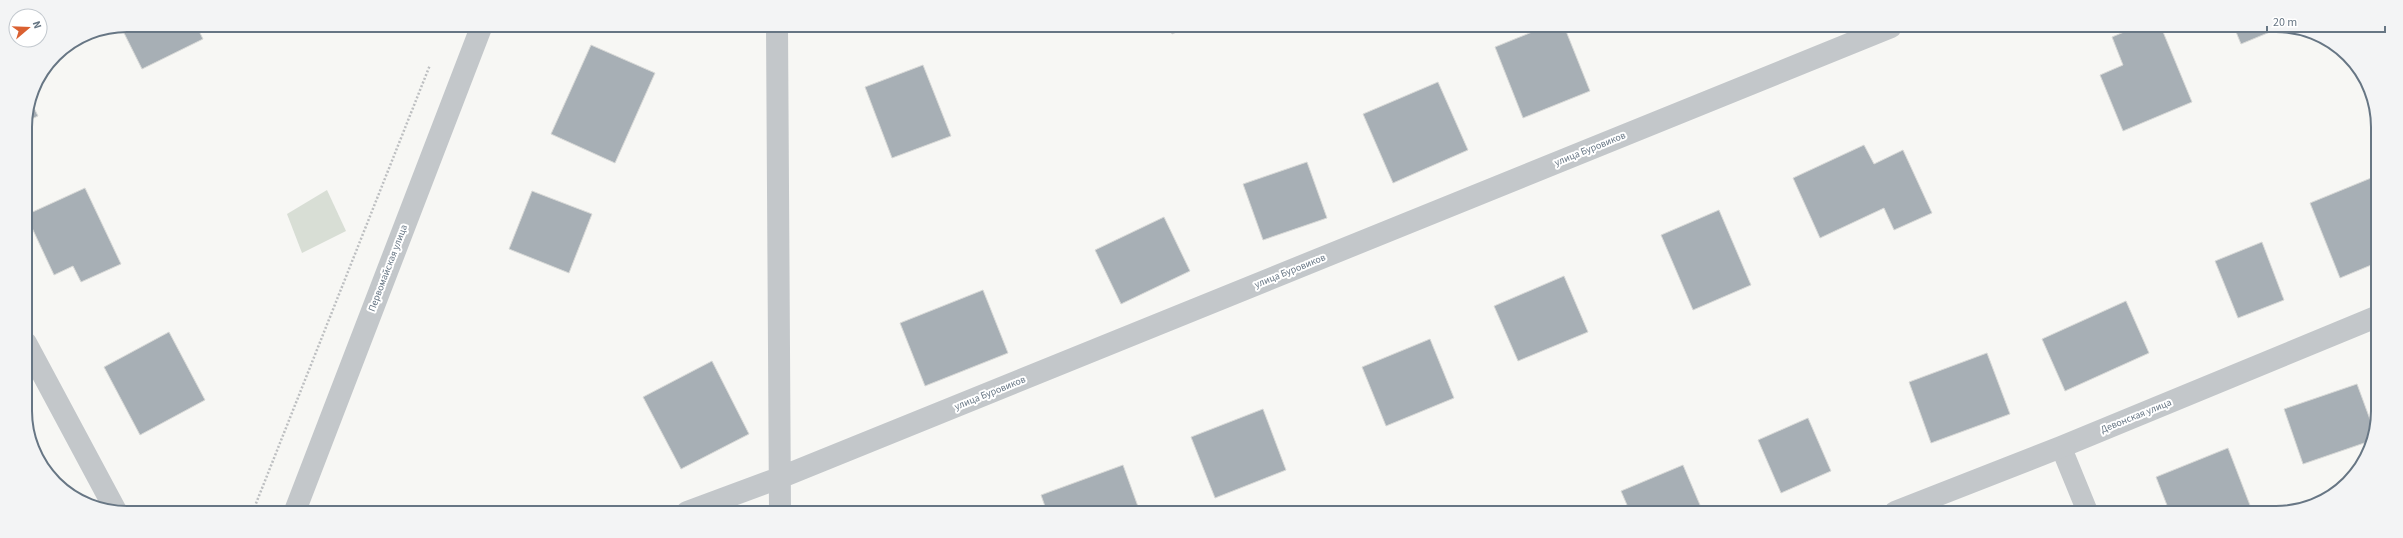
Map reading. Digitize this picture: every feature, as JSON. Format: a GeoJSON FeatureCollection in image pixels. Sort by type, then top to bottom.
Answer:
{"type":"FeatureCollection","features":[{"type":"Feature","properties":{"kind":"street","name":"Первомайская улица"},"geometry":{"type":"LineString","coordinates":[[297,506],[479,32]]}},
{"type":"Feature","properties":{"kind":"street"},"geometry":{"type":"LineString","coordinates":[[778,32],[780,506]]}},
{"type":"Feature","properties":{"kind":"street","name":"улица Буровиков"},"geometry":{"type":"LineString","coordinates":[[703,506],[779,478],[1879,32]]}},
{"type":"Feature","properties":{"kind":"street","name":"Девонская улица"},"geometry":{"type":"LineString","coordinates":[[1910,506],[2061,447],[2371,319]]}},
{"type":"Feature","properties":{"kind":"street"},"geometry":{"type":"LineString","coordinates":[[32,354],[113,505]]}},
{"type":"Feature","properties":{"kind":"lane"},"geometry":{"type":"LineString","coordinates":[[2061,447],[2085,506]]}},
{"type":"Feature","properties":{"kind":"path"},"geometry":{"type":"LineString","coordinates":[[255,506],[431,61]]}},
{"type":"Feature","properties":{"kind":"shaded area"},"geometry":{"type":"Polygon","coordinates":[[[327,190],[346,231],[302,253],[287,214],[327,190]]]}},
{"type":"Feature","properties":{"kind":"building"},"geometry":{"type":"Polygon","coordinates":[[[124,32],[200,32],[203,39],[142,69],[124,32]]]}},
{"type":"Feature","properties":{"kind":"building"},"geometry":{"type":"Polygon","coordinates":[[[1532,32],[1566,32],[1590,91],[1523,118],[1495,47],[1532,32]]]}},
{"type":"Feature","properties":{"kind":"building"},"geometry":{"type":"Polygon","coordinates":[[[2124,32],[2163,32],[2192,102],[2123,131],[2100,75],[2123,65],[2112,37],[2124,32]]]}},
{"type":"Feature","properties":{"kind":"building"},"geometry":{"type":"Polygon","coordinates":[[[2236,32],[2270,32],[2241,44],[2236,32]]]}},
{"type":"Feature","properties":{"kind":"building"},"geometry":{"type":"Polygon","coordinates":[[[591,45],[655,73],[615,163],[551,134],[591,45]]]}},
{"type":"Feature","properties":{"kind":"building"},"geometry":{"type":"Polygon","coordinates":[[[923,65],[951,136],[892,158],[865,87],[923,65]]]}},
{"type":"Feature","properties":{"kind":"building"},"geometry":{"type":"Polygon","coordinates":[[[1438,82],[1468,150],[1393,183],[1363,114],[1438,82]]]}},
{"type":"Feature","properties":{"kind":"building"},"geometry":{"type":"Polygon","coordinates":[[[34,108],[38,116],[32,119],[34,108]]]}},
{"type":"Feature","properties":{"kind":"building"},"geometry":{"type":"Polygon","coordinates":[[[1864,145],[1874,164],[1903,150],[1932,213],[1894,230],[1884,208],[1820,238],[1793,178],[1864,145]]]}},
{"type":"Feature","properties":{"kind":"building"},"geometry":{"type":"Polygon","coordinates":[[[1307,162],[1327,218],[1263,240],[1243,184],[1307,162]]]}},
{"type":"Feature","properties":{"kind":"building"},"geometry":{"type":"Polygon","coordinates":[[[2371,178],[2371,265],[2340,278],[2310,203],[2371,178]]]}},
{"type":"Feature","properties":{"kind":"building"},"geometry":{"type":"Polygon","coordinates":[[[85,188],[121,264],[81,282],[73,266],[54,275],[32,228],[32,212],[85,188]]]}},
{"type":"Feature","properties":{"kind":"building"},"geometry":{"type":"Polygon","coordinates":[[[532,191],[592,214],[569,273],[509,249],[532,191]]]}},
{"type":"Feature","properties":{"kind":"building"},"geometry":{"type":"Polygon","coordinates":[[[1719,210],[1751,285],[1693,310],[1661,235],[1719,210]]]}},
{"type":"Feature","properties":{"kind":"building"},"geometry":{"type":"Polygon","coordinates":[[[1164,217],[1190,271],[1121,304],[1095,250],[1164,217]]]}},
{"type":"Feature","properties":{"kind":"building"},"geometry":{"type":"Polygon","coordinates":[[[2262,242],[2284,300],[2238,318],[2215,261],[2262,242]]]}},
{"type":"Feature","properties":{"kind":"building"},"geometry":{"type":"Polygon","coordinates":[[[1564,276],[1588,332],[1518,361],[1494,306],[1564,276]]]}},
{"type":"Feature","properties":{"kind":"building"},"geometry":{"type":"Polygon","coordinates":[[[983,290],[1008,353],[925,386],[900,323],[983,290]]]}},
{"type":"Feature","properties":{"kind":"building"},"geometry":{"type":"Polygon","coordinates":[[[2126,301],[2149,353],[2065,391],[2042,339],[2126,301]]]}},
{"type":"Feature","properties":{"kind":"building"},"geometry":{"type":"Polygon","coordinates":[[[169,332],[205,400],[140,435],[104,367],[169,332]]]}},
{"type":"Feature","properties":{"kind":"building"},"geometry":{"type":"Polygon","coordinates":[[[1430,339],[1454,398],[1386,426],[1362,367],[1430,339]]]}},
{"type":"Feature","properties":{"kind":"building"},"geometry":{"type":"Polygon","coordinates":[[[1987,353],[2010,414],[1931,443],[1909,382],[1987,353]]]}},
{"type":"Feature","properties":{"kind":"building"},"geometry":{"type":"Polygon","coordinates":[[[712,361],[749,434],[681,469],[643,397],[712,361]]]}},
{"type":"Feature","properties":{"kind":"building"},"geometry":{"type":"Polygon","coordinates":[[[2357,384],[2370,421],[2366,443],[2303,464],[2284,409],[2357,384]]]}},
{"type":"Feature","properties":{"kind":"building"},"geometry":{"type":"Polygon","coordinates":[[[1263,409],[1286,470],[1215,498],[1191,437],[1263,409]]]}},
{"type":"Feature","properties":{"kind":"building"},"geometry":{"type":"Polygon","coordinates":[[[1808,418],[1831,471],[1781,493],[1758,440],[1808,418]]]}},
{"type":"Feature","properties":{"kind":"building"},"geometry":{"type":"Polygon","coordinates":[[[2228,448],[2250,506],[2167,506],[2156,477],[2228,448]]]}},
{"type":"Feature","properties":{"kind":"building"},"geometry":{"type":"Polygon","coordinates":[[[1123,465],[1138,506],[1045,506],[1041,495],[1123,465]]]}},
{"type":"Feature","properties":{"kind":"building"},"geometry":{"type":"Polygon","coordinates":[[[1683,465],[1700,506],[1627,506],[1621,491],[1683,465]]]}}]}
